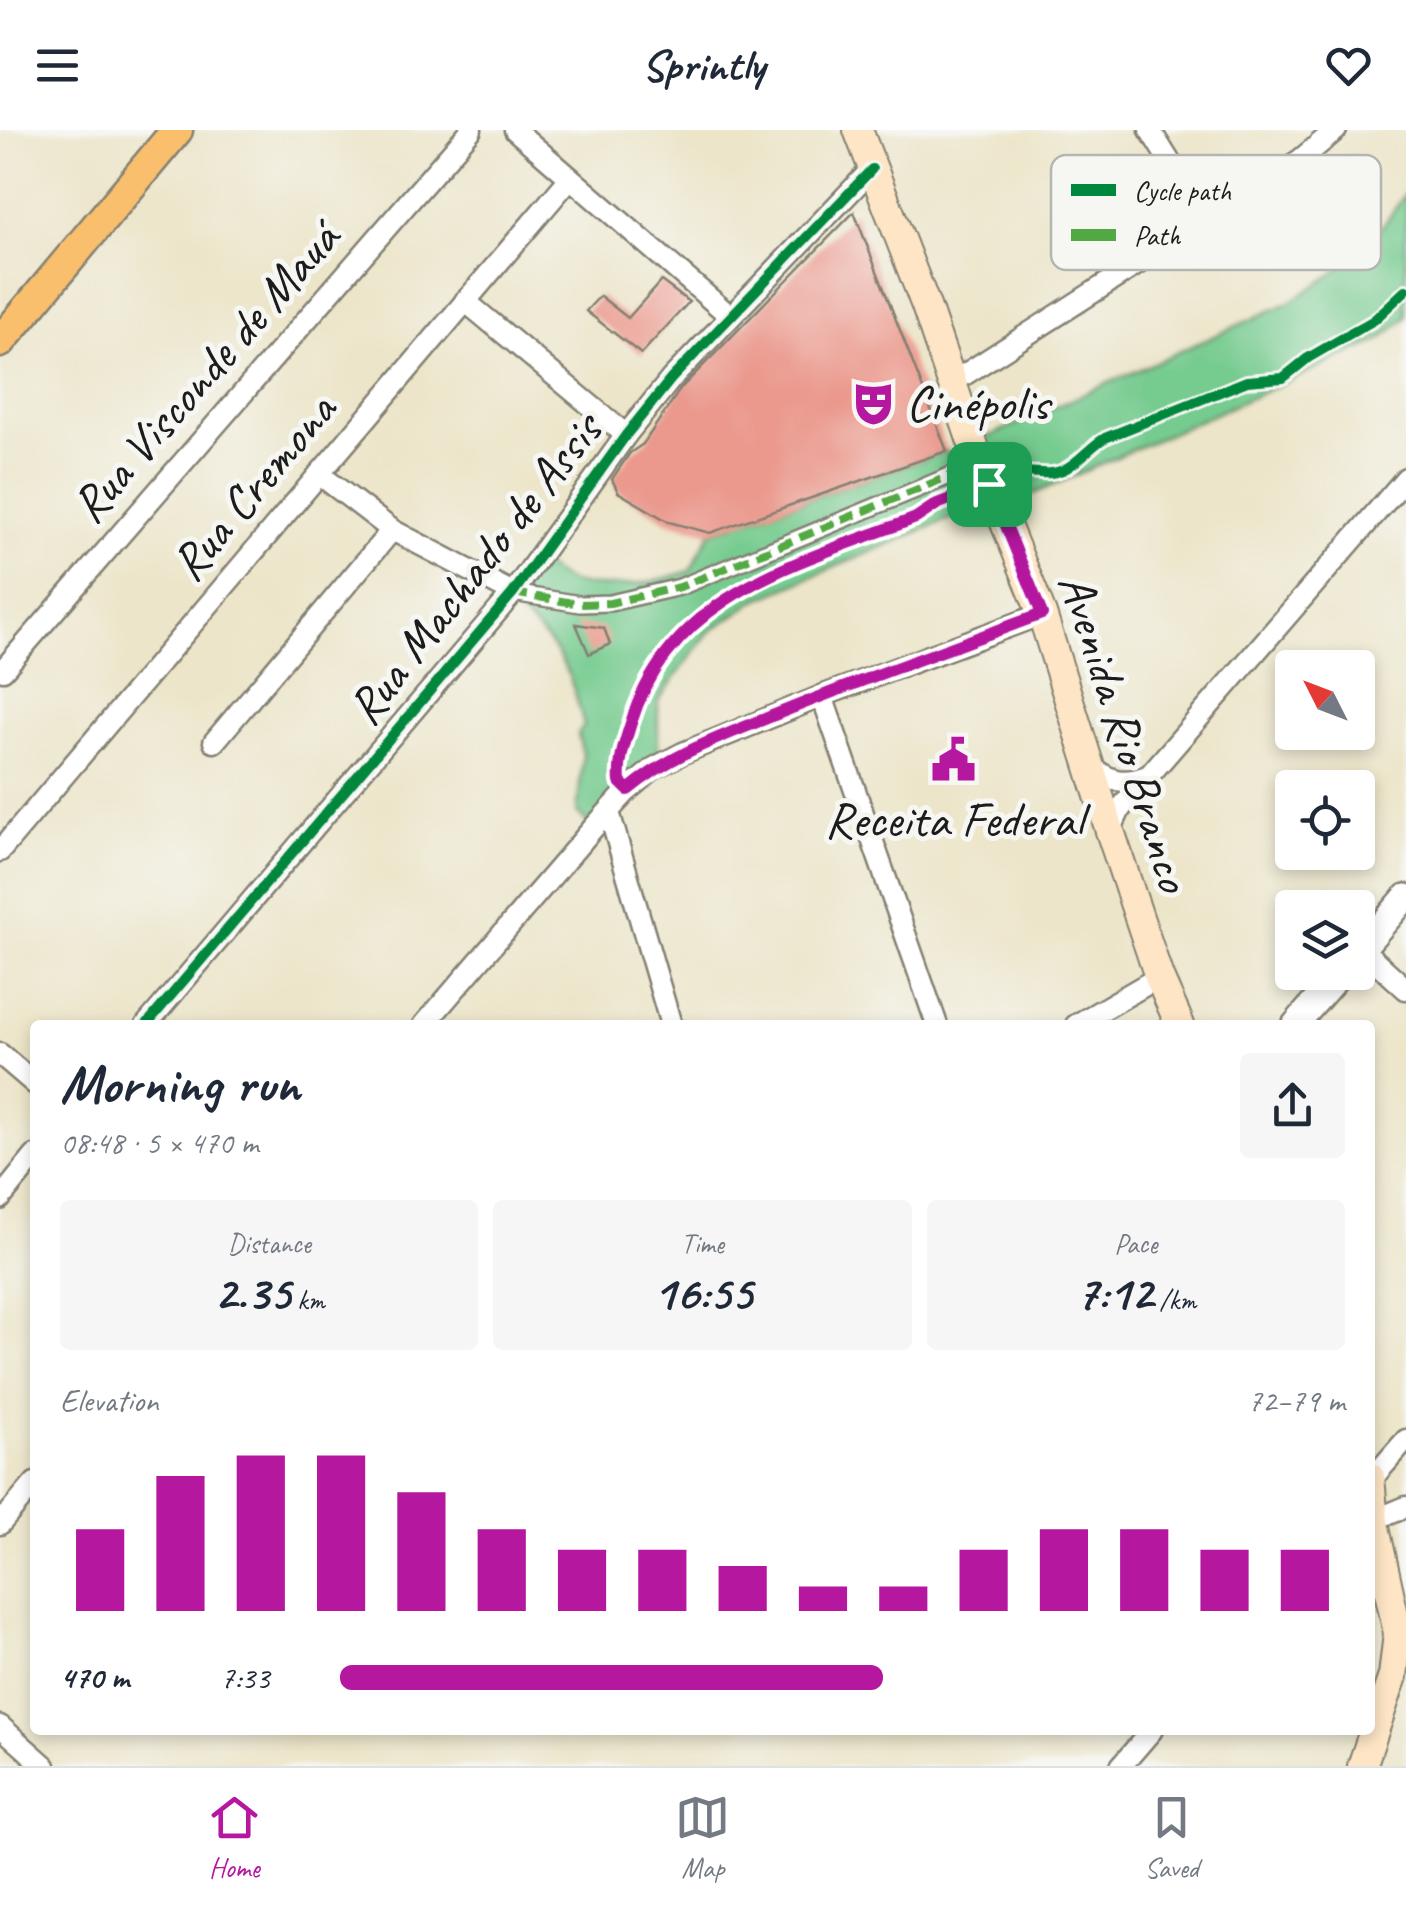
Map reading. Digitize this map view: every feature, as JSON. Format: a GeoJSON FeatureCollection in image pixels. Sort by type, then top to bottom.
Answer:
{"type":"FeatureCollection","features":[{"type":"Feature","properties":{"kind":"main road"},"geometry":{"type":"LineString","coordinates":[[0,342],[177,130]]}},
{"type":"Feature","properties":{"kind":"main road","name":"Avenida Rio Branco"},"geometry":{"type":"LineString","coordinates":[[858,130],[980,463],[1042,614],[1110,831],[1178,1020]]}},
{"type":"Feature","properties":{"kind":"main road"},"geometry":{"type":"LineString","coordinates":[[1375,1486],[1398,1511],[1406,1585]]}},
{"type":"Feature","properties":{"kind":"main road"},"geometry":{"type":"LineString","coordinates":[[1375,1528],[1398,1633],[1393,1676],[1375,1726]]}},
{"type":"Feature","properties":{"kind":"main road"},"geometry":{"type":"LineString","coordinates":[[1365,1754],[1406,1704]]}},
{"type":"Feature","properties":{"kind":"street","name":"Rua Visconde de Mauá"},"geometry":{"type":"LineString","coordinates":[[2,670],[471,130]]}},
{"type":"Feature","properties":{"kind":"street"},"geometry":{"type":"LineString","coordinates":[[515,130],[730,316]]}},
{"type":"Feature","properties":{"kind":"street"},"geometry":{"type":"LineString","coordinates":[[1150,130],[1166,155]]}},
{"type":"Feature","properties":{"kind":"street"},"geometry":{"type":"LineString","coordinates":[[1306,155],[1336,130]]}},
{"type":"Feature","properties":{"kind":"street","name":"Rua Machado de Assis"},"geometry":{"type":"LineString","coordinates":[[150,1020],[514,593],[626,435],[671,379],[872,169]]}},
{"type":"Feature","properties":{"kind":"street","name":"Rua Cremona"},"geometry":{"type":"LineString","coordinates":[[0,851],[570,178]]}},
{"type":"Feature","properties":{"kind":"street"},"geometry":{"type":"LineString","coordinates":[[953,382],[1128,270]]}},
{"type":"Feature","properties":{"kind":"street"},"geometry":{"type":"LineString","coordinates":[[465,301],[626,435]]}},
{"type":"Feature","properties":{"kind":"street"},"geometry":{"type":"LineString","coordinates":[[319,474],[392,530],[514,593],[580,604],[610,602],[680,587],[980,463]]}},
{"type":"Feature","properties":{"kind":"street"},"geometry":{"type":"LineString","coordinates":[[1110,831],[1120,809],[1406,478]]}},
{"type":"Feature","properties":{"kind":"street"},"geometry":{"type":"LineString","coordinates":[[214,742],[392,530]]}},
{"type":"Feature","properties":{"kind":"street"},"geometry":{"type":"LineString","coordinates":[[428,1020],[628,790],[669,760],[822,696],[1042,614]]}},
{"type":"Feature","properties":{"kind":"street"},"geometry":{"type":"LineString","coordinates":[[822,696],[936,1020]]}},
{"type":"Feature","properties":{"kind":"street"},"geometry":{"type":"LineString","coordinates":[[1088,764],[1118,782],[1148,776]]}},
{"type":"Feature","properties":{"kind":"street"},"geometry":{"type":"LineString","coordinates":[[602,819],[668,1020]]}},
{"type":"Feature","properties":{"kind":"street"},"geometry":{"type":"LineString","coordinates":[[1375,933],[1406,897]]}},
{"type":"Feature","properties":{"kind":"street"},"geometry":{"type":"LineString","coordinates":[[1375,963],[1406,989]]}},
{"type":"Feature","properties":{"kind":"street"},"geometry":{"type":"LineString","coordinates":[[1084,1020],[1159,976]]}},
{"type":"Feature","properties":{"kind":"street"},"geometry":{"type":"LineString","coordinates":[[1300,1020],[1326,990]]}},
{"type":"Feature","properties":{"kind":"street"},"geometry":{"type":"LineString","coordinates":[[0,1054],[30,1080]]}},
{"type":"Feature","properties":{"kind":"street"},"geometry":{"type":"LineString","coordinates":[[0,1198],[30,1162]]}},
{"type":"Feature","properties":{"kind":"street"},"geometry":{"type":"LineString","coordinates":[[1375,1474],[1406,1440]]}},
{"type":"Feature","properties":{"kind":"street"},"geometry":{"type":"LineString","coordinates":[[0,1524],[30,1489]]}},
{"type":"Feature","properties":{"kind":"street"},"geometry":{"type":"LineString","coordinates":[[0,1726],[29,1737],[45,1766]]}},
{"type":"Feature","properties":{"kind":"street"},"geometry":{"type":"LineString","coordinates":[[1121,1766],[1148,1735]]}},
{"type":"Feature","properties":{"kind":"green space"},"geometry":{"type":"Polygon","coordinates":[[[1406,192],[1406,318],[1379,341],[1006,506],[981,440],[1284,305],[1337,270],[1381,270],[1381,227],[1406,192]]]}},
{"type":"Feature","properties":{"kind":"green space"},"geometry":{"type":"Polygon","coordinates":[[[947,451],[968,511],[756,600],[708,633],[658,701],[658,762],[593,828],[577,813],[583,755],[578,734],[584,726],[573,687],[551,644],[508,605],[539,562],[568,582],[587,585],[632,584],[676,575],[690,571],[710,533],[947,451]]]}},
{"type":"Feature","properties":{"kind":"building"},"geometry":{"type":"Polygon","coordinates":[[[854,212],[947,451],[710,533],[669,522],[618,492],[612,479],[630,453],[643,444],[681,388],[854,212]]]}},
{"type":"Feature","properties":{"kind":"building"},"geometry":{"type":"Polygon","coordinates":[[[661,281],[689,302],[641,354],[586,311],[600,296],[628,318],[661,281]]]}},
{"type":"Feature","properties":{"kind":"building"},"geometry":{"type":"Polygon","coordinates":[[[576,624],[604,628],[610,644],[589,654],[576,624]]]}},
{"type":"Feature","properties":{"kind":"marked path"},"geometry":{"type":"LineString","coordinates":[[513,593],[580,604],[610,603],[680,587],[981,463]]}},
{"type":"Feature","properties":{"kind":"cycle path"},"geometry":{"type":"LineString","coordinates":[[150,1020],[513,593],[671,379],[872,169]]}},
{"type":"Feature","properties":{"kind":"cycle path"},"geometry":{"type":"LineString","coordinates":[[628,790],[620,782],[619,772],[634,714],[657,668],[686,632],[721,603],[761,580],[911,520],[967,490],[1018,473],[1063,470],[1105,438],[1247,381],[1283,378],[1308,358],[1374,320],[1406,290]]}},
{"type":"Feature","properties":{"kind":"place","name":"Cinépolis"},"geometry":{"type":"Point","coordinates":[873,403]}},
{"type":"Feature","properties":{"kind":"place","name":"Receita Federal"},"geometry":{"type":"Point","coordinates":[954,760]}},
{"type":"Feature","properties":{"kind":"route"},"geometry":{"type":"LineString","coordinates":[[989,484],[1042,614],[683,752],[654,768],[628,790],[620,782],[622,750],[640,692],[679,637],[723,600],[752,584],[989,484]]}}]}
